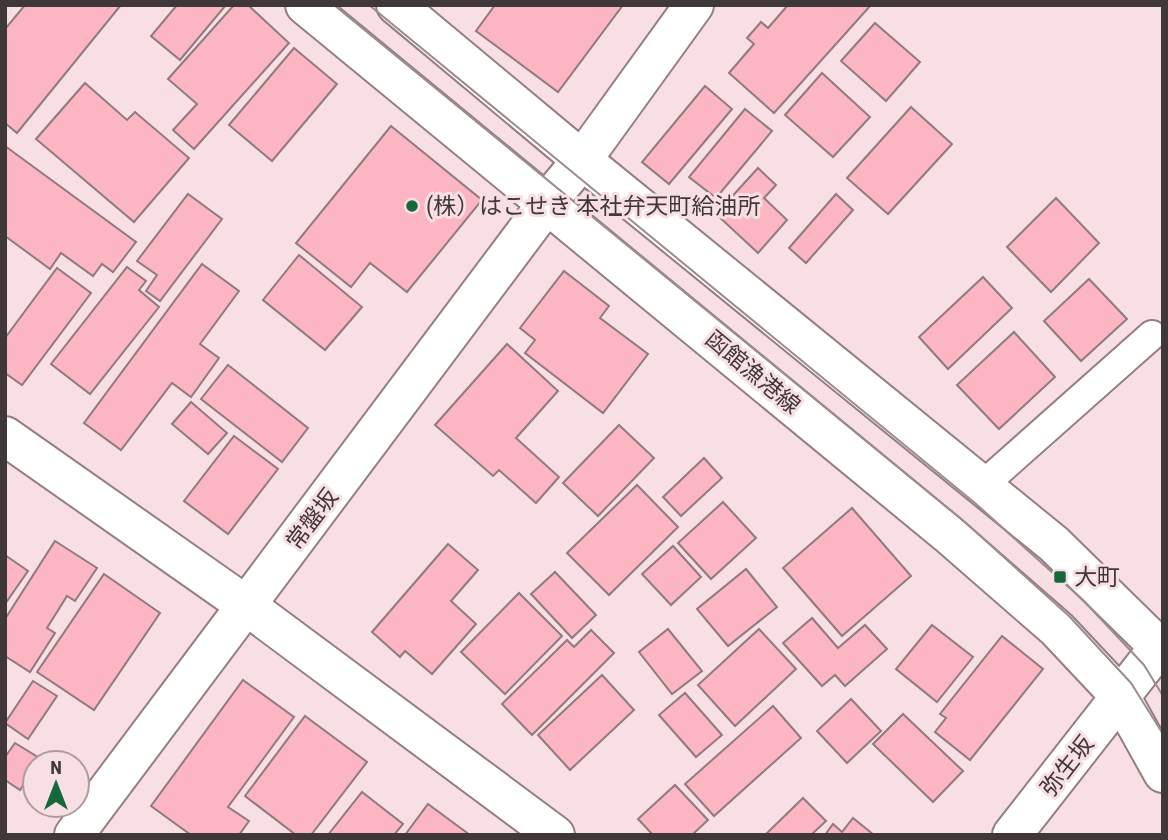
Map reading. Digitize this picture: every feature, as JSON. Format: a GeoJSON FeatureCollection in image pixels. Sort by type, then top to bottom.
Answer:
{"type":"FeatureCollection","features":[{"type":"Feature","properties":{"kind":"main road","name":"函館漁港線"},"geometry":{"type":"LineString","coordinates":[[305,5],[948,534],[1057,629],[1120,696],[1163,773]]}},
{"type":"Feature","properties":{"kind":"main road"},"geometry":{"type":"LineString","coordinates":[[396,5],[1054,544],[1161,648]]}},
{"type":"Feature","properties":{"kind":"main road","name":"常盤坂"},"geometry":{"type":"LineString","coordinates":[[74,835],[582,160],[694,5]]}},
{"type":"Feature","properties":{"kind":"main road"},"geometry":{"type":"LineString","coordinates":[[5,436],[247,606],[555,835]]}},
{"type":"Feature","properties":{"kind":"main road","name":"弥生坂"},"geometry":{"type":"LineString","coordinates":[[1012,835],[1081,750],[1120,696],[1161,648]]}},
{"type":"Feature","properties":{"kind":"lane"},"geometry":{"type":"LineString","coordinates":[[983,485],[1152,335]]}},
{"type":"Feature","properties":{"kind":"building"},"geometry":{"type":"Polygon","coordinates":[[[25,5],[121,5],[17,133],[5,123],[5,29],[25,5]]]}},
{"type":"Feature","properties":{"kind":"building"},"geometry":{"type":"Polygon","coordinates":[[[177,5],[226,5],[180,60],[151,36],[177,5]]]}},
{"type":"Feature","properties":{"kind":"building"},"geometry":{"type":"Polygon","coordinates":[[[234,5],[248,5],[289,43],[194,149],[173,130],[197,104],[168,79],[234,5]]]}},
{"type":"Feature","properties":{"kind":"building"},"geometry":{"type":"Polygon","coordinates":[[[495,5],[623,5],[558,92],[476,31],[495,5]]]}},
{"type":"Feature","properties":{"kind":"building"},"geometry":{"type":"Polygon","coordinates":[[[788,5],[871,5],[774,113],[729,73],[754,44],[747,38],[761,22],[768,28],[788,5]]]}},
{"type":"Feature","properties":{"kind":"building"},"geometry":{"type":"Polygon","coordinates":[[[875,23],[920,62],[886,101],[841,61],[875,23]]]}},
{"type":"Feature","properties":{"kind":"building"},"geometry":{"type":"Polygon","coordinates":[[[294,48],[337,84],[272,161],[229,125],[294,48]]]}},
{"type":"Feature","properties":{"kind":"building"},"geometry":{"type":"Polygon","coordinates":[[[822,73],[870,117],[833,157],[785,115],[822,73]]]}},
{"type":"Feature","properties":{"kind":"building"},"geometry":{"type":"Polygon","coordinates":[[[85,83],[127,120],[135,112],[189,158],[134,222],[36,139],[85,83]]]}},
{"type":"Feature","properties":{"kind":"building"},"geometry":{"type":"Polygon","coordinates":[[[705,86],[732,109],[669,184],[642,162],[705,86]]]}},
{"type":"Feature","properties":{"kind":"building"},"geometry":{"type":"Polygon","coordinates":[[[911,107],[952,144],[888,214],[847,178],[911,107]]]}},
{"type":"Feature","properties":{"kind":"building"},"geometry":{"type":"Polygon","coordinates":[[[745,109],[772,131],[716,198],[689,177],[745,109]]]}},
{"type":"Feature","properties":{"kind":"building"},"geometry":{"type":"Polygon","coordinates":[[[391,126],[482,200],[407,292],[370,263],[351,287],[296,243],[391,126]]]}},
{"type":"Feature","properties":{"kind":"building"},"geometry":{"type":"Polygon","coordinates":[[[5,146],[136,242],[113,272],[102,264],[93,276],[61,253],[50,269],[5,236],[5,146]]]}},
{"type":"Feature","properties":{"kind":"building"},"geometry":{"type":"Polygon","coordinates":[[[758,168],[776,185],[764,198],[787,220],[758,253],[716,214],[758,168]]]}},
{"type":"Feature","properties":{"kind":"building"},"geometry":{"type":"Polygon","coordinates":[[[188,194],[222,219],[160,301],[146,291],[157,275],[137,261],[188,194]]]}},
{"type":"Feature","properties":{"kind":"building"},"geometry":{"type":"Polygon","coordinates":[[[836,194],[853,210],[806,263],[789,248],[836,194]]]}},
{"type":"Feature","properties":{"kind":"building"},"geometry":{"type":"Polygon","coordinates":[[[1056,198],[1099,243],[1051,292],[1007,247],[1056,198]]]}},
{"type":"Feature","properties":{"kind":"building"},"geometry":{"type":"Polygon","coordinates":[[[299,255],[362,307],[325,350],[263,300],[299,255]]]}},
{"type":"Feature","properties":{"kind":"building"},"geometry":{"type":"Polygon","coordinates":[[[202,264],[239,291],[200,344],[219,358],[191,397],[172,383],[121,450],[84,423],[202,264]]]}},
{"type":"Feature","properties":{"kind":"building"},"geometry":{"type":"Polygon","coordinates":[[[127,267],[146,281],[139,290],[159,307],[90,394],[51,364],[127,267]]]}},
{"type":"Feature","properties":{"kind":"building"},"geometry":{"type":"Polygon","coordinates":[[[57,268],[91,293],[22,385],[5,373],[5,338],[57,268]]]}},
{"type":"Feature","properties":{"kind":"building"},"geometry":{"type":"Polygon","coordinates":[[[564,271],[609,306],[600,318],[648,354],[603,413],[525,353],[535,340],[520,328],[564,271]]]}},
{"type":"Feature","properties":{"kind":"building"},"geometry":{"type":"Polygon","coordinates":[[[983,277],[1012,308],[948,369],[919,337],[983,277]]]}},
{"type":"Feature","properties":{"kind":"building"},"geometry":{"type":"Polygon","coordinates":[[[1089,279],[1127,319],[1081,361],[1044,321],[1089,279]]]}},
{"type":"Feature","properties":{"kind":"building"},"geometry":{"type":"Polygon","coordinates":[[[1014,332],[1055,377],[999,429],[957,385],[1014,332]]]}},
{"type":"Feature","properties":{"kind":"building"},"geometry":{"type":"Polygon","coordinates":[[[507,344],[558,391],[516,438],[559,477],[536,503],[499,470],[493,476],[435,425],[507,344]]]}},
{"type":"Feature","properties":{"kind":"building"},"geometry":{"type":"Polygon","coordinates":[[[228,365],[308,428],[282,462],[201,399],[228,365]]]}},
{"type":"Feature","properties":{"kind":"building"},"geometry":{"type":"Polygon","coordinates":[[[191,402],[227,433],[208,454],[172,424],[191,402]]]}},
{"type":"Feature","properties":{"kind":"building"},"geometry":{"type":"Polygon","coordinates":[[[619,425],[654,458],[598,516],[563,483],[619,425]]]}},
{"type":"Feature","properties":{"kind":"building"},"geometry":{"type":"Polygon","coordinates":[[[234,436],[278,469],[228,534],[184,501],[234,436]]]}},
{"type":"Feature","properties":{"kind":"building"},"geometry":{"type":"Polygon","coordinates":[[[704,458],[722,478],[681,516],[663,497],[704,458]]]}},
{"type":"Feature","properties":{"kind":"building"},"geometry":{"type":"Polygon","coordinates":[[[637,485],[678,527],[609,595],[567,553],[637,485]]]}},
{"type":"Feature","properties":{"kind":"building"},"geometry":{"type":"Polygon","coordinates":[[[723,502],[756,538],[711,579],[678,543],[723,502]]]}},
{"type":"Feature","properties":{"kind":"building"},"geometry":{"type":"Polygon","coordinates":[[[852,508],[911,576],[842,636],[783,568],[852,508]]]}},
{"type":"Feature","properties":{"kind":"building"},"geometry":{"type":"Polygon","coordinates":[[[55,541],[97,568],[75,601],[67,596],[47,628],[55,633],[30,672],[5,656],[5,619],[55,541]]]}},
{"type":"Feature","properties":{"kind":"building"},"geometry":{"type":"Polygon","coordinates":[[[448,544],[478,570],[451,601],[476,624],[432,674],[405,651],[400,657],[372,632],[448,544]]]}},
{"type":"Feature","properties":{"kind":"building"},"geometry":{"type":"Polygon","coordinates":[[[673,546],[701,577],[671,605],[642,574],[673,546]]]}},
{"type":"Feature","properties":{"kind":"building"},"geometry":{"type":"Polygon","coordinates":[[[5,555],[28,571],[5,604],[5,555]]]}},
{"type":"Feature","properties":{"kind":"building"},"geometry":{"type":"Polygon","coordinates":[[[746,569],[777,607],[728,646],[697,609],[746,569]]]}},
{"type":"Feature","properties":{"kind":"building"},"geometry":{"type":"Polygon","coordinates":[[[555,572],[596,615],[572,638],[531,594],[555,572]]]}},
{"type":"Feature","properties":{"kind":"building"},"geometry":{"type":"Polygon","coordinates":[[[104,574],[160,613],[94,710],[37,672],[104,574]]]}},
{"type":"Feature","properties":{"kind":"building"},"geometry":{"type":"Polygon","coordinates":[[[519,593],[562,636],[505,694],[461,652],[519,593]]]}},
{"type":"Feature","properties":{"kind":"building"},"geometry":{"type":"Polygon","coordinates":[[[812,618],[838,648],[865,625],[887,649],[845,686],[835,675],[822,686],[783,643],[812,618]]]}},
{"type":"Feature","properties":{"kind":"building"},"geometry":{"type":"Polygon","coordinates":[[[932,625],[973,657],[937,702],[896,669],[932,625]]]}},
{"type":"Feature","properties":{"kind":"building"},"geometry":{"type":"Polygon","coordinates":[[[668,629],[702,671],[672,694],[639,652],[668,629]]]}},
{"type":"Feature","properties":{"kind":"building"},"geometry":{"type":"Polygon","coordinates":[[[759,629],[796,669],[735,726],[698,685],[759,629]]]}},
{"type":"Feature","properties":{"kind":"building"},"geometry":{"type":"Polygon","coordinates":[[[591,630],[614,653],[532,735],[502,704],[567,640],[574,647],[591,630]]]}},
{"type":"Feature","properties":{"kind":"building"},"geometry":{"type":"Polygon","coordinates":[[[1002,636],[1043,669],[970,760],[935,732],[946,718],[940,714],[1002,636]]]}},
{"type":"Feature","properties":{"kind":"building"},"geometry":{"type":"Polygon","coordinates":[[[602,675],[634,710],[570,770],[538,735],[602,675]]]}},
{"type":"Feature","properties":{"kind":"building"},"geometry":{"type":"Polygon","coordinates":[[[243,680],[294,717],[228,807],[249,821],[239,835],[191,835],[151,806],[243,680]]]}},
{"type":"Feature","properties":{"kind":"building"},"geometry":{"type":"Polygon","coordinates":[[[33,681],[57,696],[28,739],[5,723],[33,681]]]}},
{"type":"Feature","properties":{"kind":"building"},"geometry":{"type":"Polygon","coordinates":[[[685,693],[722,735],[696,757],[659,715],[685,693]]]}},
{"type":"Feature","properties":{"kind":"building"},"geometry":{"type":"Polygon","coordinates":[[[851,699],[881,731],[847,763],[817,731],[851,699]]]}},
{"type":"Feature","properties":{"kind":"building"},"geometry":{"type":"Polygon","coordinates":[[[773,706],[801,738],[714,816],[685,784],[773,706]]]}},
{"type":"Feature","properties":{"kind":"building"},"geometry":{"type":"Polygon","coordinates":[[[903,714],[963,771],[933,802],[873,744],[903,714]]]}},
{"type":"Feature","properties":{"kind":"building"},"geometry":{"type":"Polygon","coordinates":[[[305,716],[367,762],[311,835],[296,835],[245,796],[305,716]]]}},
{"type":"Feature","properties":{"kind":"building"},"geometry":{"type":"Polygon","coordinates":[[[15,743],[25,749],[21,749],[20,790],[5,780],[5,757],[15,743]]]}},
{"type":"Feature","properties":{"kind":"building"},"geometry":{"type":"Polygon","coordinates":[[[675,785],[708,820],[692,835],[653,835],[638,819],[675,785]]]}},
{"type":"Feature","properties":{"kind":"building"},"geometry":{"type":"Polygon","coordinates":[[[362,792],[403,824],[394,835],[328,835],[362,792]]]}},
{"type":"Feature","properties":{"kind":"building"},"geometry":{"type":"Polygon","coordinates":[[[803,798],[826,821],[811,835],[765,835],[803,798]]]}},
{"type":"Feature","properties":{"kind":"building"},"geometry":{"type":"Polygon","coordinates":[[[428,804],[470,835],[405,835],[428,804]]]}},
{"type":"Feature","properties":{"kind":"building"},"geometry":{"type":"Polygon","coordinates":[[[853,818],[874,835],[825,835],[833,824],[842,832],[853,818]]]}},
{"type":"Feature","properties":{"kind":"tram line"},"geometry":{"type":"LineString","coordinates":[[334,5],[966,523],[1069,616],[1131,683],[1163,734]]}},
{"type":"Feature","properties":{"kind":"tram line"},"geometry":{"type":"LineString","coordinates":[[369,5],[975,503],[1083,600],[1144,665],[1163,696]]}},
{"type":"Feature","properties":{"kind":"place","name":"(株）はこせき 本社弁天町給油所"},"geometry":{"type":"Point","coordinates":[412,206]}},
{"type":"Feature","properties":{"kind":"place","name":"大町"},"geometry":{"type":"Point","coordinates":[1060,577]}}]}
